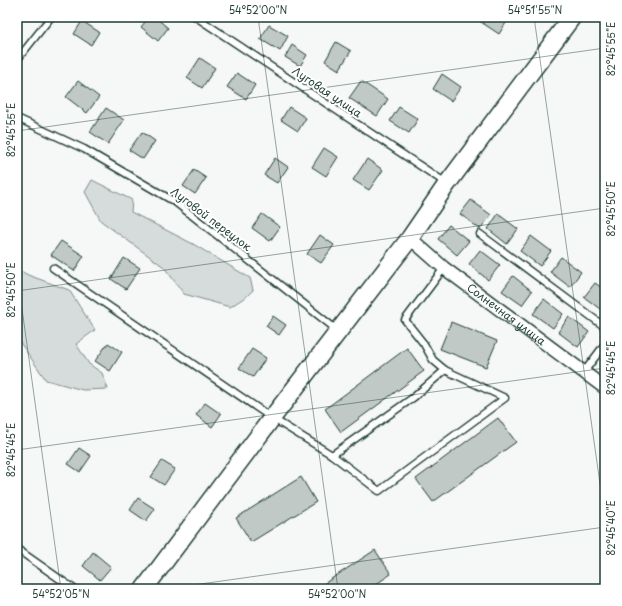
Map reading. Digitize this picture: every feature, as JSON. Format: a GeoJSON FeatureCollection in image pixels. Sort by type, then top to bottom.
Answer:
{"type":"FeatureCollection","features":[{"type":"Feature","properties":{"kind":"street"},"geometry":{"type":"LineString","coordinates":[[144,589],[272,418],[410,238],[447,184],[570,18]]}},
{"type":"Feature","properties":{"kind":"street","name":"Солнечная улица"},"geometry":{"type":"LineString","coordinates":[[410,238],[444,268],[605,388]]}},
{"type":"Feature","properties":{"kind":"lane"},"geometry":{"type":"LineString","coordinates":[[17,60],[51,17]]}},
{"type":"Feature","properties":{"kind":"lane","name":"Луговая улица"},"geometry":{"type":"LineString","coordinates":[[196,17],[447,184]]}},
{"type":"Feature","properties":{"kind":"lane","name":"Луговой переулок"},"geometry":{"type":"LineString","coordinates":[[17,118],[84,149],[175,202],[338,331]]}},
{"type":"Feature","properties":{"kind":"lane"},"geometry":{"type":"LineString","coordinates":[[480,234],[605,327]]}},
{"type":"Feature","properties":{"kind":"lane"},"geometry":{"type":"LineString","coordinates":[[53,268],[272,418],[332,455],[379,491],[505,398],[445,370],[433,360],[424,344],[405,320],[444,268]]}},
{"type":"Feature","properties":{"kind":"lane"},"geometry":{"type":"LineString","coordinates":[[584,372],[605,344]]}},
{"type":"Feature","properties":{"kind":"lane"},"geometry":{"type":"LineString","coordinates":[[332,455],[414,397],[445,370]]}},
{"type":"Feature","properties":{"kind":"lane"},"geometry":{"type":"LineString","coordinates":[[17,549],[74,589]]}},
{"type":"Feature","properties":{"kind":"shaded area"},"geometry":{"type":"Polygon","coordinates":[[[92,180],[132,200],[131,212],[193,244],[250,278],[253,290],[247,296],[230,307],[184,294],[164,267],[101,221],[85,192],[92,180]]]}},
{"type":"Feature","properties":{"kind":"shaded area"},"geometry":{"type":"Polygon","coordinates":[[[17,269],[28,275],[69,290],[95,330],[76,344],[89,364],[102,373],[108,389],[83,390],[46,380],[17,338],[17,269]]]}},
{"type":"Feature","properties":{"kind":"building"},"geometry":{"type":"Polygon","coordinates":[[[149,17],[155,17],[168,28],[158,41],[141,27],[149,17]]]}},
{"type":"Feature","properties":{"kind":"building"},"geometry":{"type":"Polygon","coordinates":[[[480,17],[509,18],[499,34],[478,20],[480,17]]]}},
{"type":"Feature","properties":{"kind":"building"},"geometry":{"type":"Polygon","coordinates":[[[82,21],[99,32],[91,45],[74,34],[82,21]]]}},
{"type":"Feature","properties":{"kind":"building"},"geometry":{"type":"Polygon","coordinates":[[[269,25],[288,36],[280,51],[260,39],[269,25]]]}},
{"type":"Feature","properties":{"kind":"building"},"geometry":{"type":"Polygon","coordinates":[[[336,42],[351,51],[339,70],[325,61],[336,42]]]}},
{"type":"Feature","properties":{"kind":"building"},"geometry":{"type":"Polygon","coordinates":[[[292,45],[307,55],[300,66],[285,57],[292,45]]]}},
{"type":"Feature","properties":{"kind":"building"},"geometry":{"type":"Polygon","coordinates":[[[200,58],[215,68],[202,88],[187,78],[200,58]]]}},
{"type":"Feature","properties":{"kind":"building"},"geometry":{"type":"Polygon","coordinates":[[[237,73],[255,85],[246,99],[227,87],[237,73]]]}},
{"type":"Feature","properties":{"kind":"building"},"geometry":{"type":"Polygon","coordinates":[[[442,74],[461,87],[451,101],[433,89],[442,74]]]}},
{"type":"Feature","properties":{"kind":"building"},"geometry":{"type":"Polygon","coordinates":[[[78,81],[99,97],[87,113],[66,97],[78,81]]]}},
{"type":"Feature","properties":{"kind":"building"},"geometry":{"type":"Polygon","coordinates":[[[361,81],[388,99],[377,116],[349,98],[361,81]]]}},
{"type":"Feature","properties":{"kind":"building"},"geometry":{"type":"Polygon","coordinates":[[[289,107],[306,118],[298,131],[281,120],[289,107]]]}},
{"type":"Feature","properties":{"kind":"building"},"geometry":{"type":"Polygon","coordinates":[[[399,107],[418,119],[409,133],[390,121],[399,107]]]}},
{"type":"Feature","properties":{"kind":"building"},"geometry":{"type":"Polygon","coordinates":[[[106,108],[124,120],[108,144],[90,132],[106,108]]]}},
{"type":"Feature","properties":{"kind":"building"},"geometry":{"type":"Polygon","coordinates":[[[142,132],[155,141],[143,159],[129,150],[142,132]]]}},
{"type":"Feature","properties":{"kind":"building"},"geometry":{"type":"Polygon","coordinates":[[[324,148],[338,157],[326,176],[312,167],[324,148]]]}},
{"type":"Feature","properties":{"kind":"building"},"geometry":{"type":"Polygon","coordinates":[[[275,158],[288,167],[277,183],[264,175],[275,158]]]}},
{"type":"Feature","properties":{"kind":"building"},"geometry":{"type":"Polygon","coordinates":[[[367,159],[383,170],[369,190],[353,180],[367,159]]]}},
{"type":"Feature","properties":{"kind":"building"},"geometry":{"type":"Polygon","coordinates":[[[194,170],[206,178],[195,194],[183,186],[194,170]]]}},
{"type":"Feature","properties":{"kind":"building"},"geometry":{"type":"Polygon","coordinates":[[[471,200],[491,215],[480,229],[460,214],[471,200]]]}},
{"type":"Feature","properties":{"kind":"building"},"geometry":{"type":"Polygon","coordinates":[[[262,214],[280,227],[270,241],[252,228],[262,214]]]}},
{"type":"Feature","properties":{"kind":"building"},"geometry":{"type":"Polygon","coordinates":[[[498,214],[518,229],[507,244],[488,229],[498,214]]]}},
{"type":"Feature","properties":{"kind":"building"},"geometry":{"type":"Polygon","coordinates":[[[449,225],[469,241],[457,255],[438,239],[449,225]]]}},
{"type":"Feature","properties":{"kind":"building"},"geometry":{"type":"Polygon","coordinates":[[[320,235],[334,245],[321,263],[307,254],[320,235]]]}},
{"type":"Feature","properties":{"kind":"building"},"geometry":{"type":"Polygon","coordinates":[[[531,236],[551,251],[540,266],[520,251],[531,236]]]}},
{"type":"Feature","properties":{"kind":"building"},"geometry":{"type":"Polygon","coordinates":[[[61,241],[84,256],[74,271],[51,255],[61,241]]]}},
{"type":"Feature","properties":{"kind":"building"},"geometry":{"type":"Polygon","coordinates":[[[480,250],[500,265],[488,280],[469,264],[480,250]]]}},
{"type":"Feature","properties":{"kind":"building"},"geometry":{"type":"Polygon","coordinates":[[[561,257],[581,272],[570,287],[550,272],[561,257]]]}},
{"type":"Feature","properties":{"kind":"building"},"geometry":{"type":"Polygon","coordinates":[[[124,258],[140,268],[126,289],[111,279],[124,258]]]}},
{"type":"Feature","properties":{"kind":"building"},"geometry":{"type":"Polygon","coordinates":[[[513,276],[532,291],[522,305],[502,291],[513,276]]]}},
{"type":"Feature","properties":{"kind":"building"},"geometry":{"type":"Polygon","coordinates":[[[595,283],[605,290],[604,312],[584,297],[595,283]]]}},
{"type":"Feature","properties":{"kind":"building"},"geometry":{"type":"Polygon","coordinates":[[[544,299],[563,314],[553,328],[533,314],[544,299]]]}},
{"type":"Feature","properties":{"kind":"building"},"geometry":{"type":"Polygon","coordinates":[[[273,316],[286,325],[279,335],[266,326],[273,316]]]}},
{"type":"Feature","properties":{"kind":"building"},"geometry":{"type":"Polygon","coordinates":[[[569,317],[589,332],[578,347],[558,332],[569,317]]]}},
{"type":"Feature","properties":{"kind":"building"},"geometry":{"type":"Polygon","coordinates":[[[451,322],[497,341],[486,367],[440,349],[451,322]]]}},
{"type":"Feature","properties":{"kind":"building"},"geometry":{"type":"Polygon","coordinates":[[[108,343],[122,352],[110,371],[95,361],[108,343]]]}},
{"type":"Feature","properties":{"kind":"building"},"geometry":{"type":"Polygon","coordinates":[[[407,348],[424,371],[341,432],[325,409],[407,348]]]}},
{"type":"Feature","properties":{"kind":"building"},"geometry":{"type":"Polygon","coordinates":[[[252,349],[266,358],[253,377],[239,368],[252,349]]]}},
{"type":"Feature","properties":{"kind":"building"},"geometry":{"type":"Polygon","coordinates":[[[205,403],[221,414],[212,427],[196,415],[205,403]]]}},
{"type":"Feature","properties":{"kind":"building"},"geometry":{"type":"Polygon","coordinates":[[[498,418],[516,442],[433,502],[416,479],[498,418]]]}},
{"type":"Feature","properties":{"kind":"building"},"geometry":{"type":"Polygon","coordinates":[[[79,448],[91,456],[80,472],[68,464],[79,448]]]}},
{"type":"Feature","properties":{"kind":"building"},"geometry":{"type":"Polygon","coordinates":[[[162,461],[175,469],[164,485],[151,477],[162,461]]]}},
{"type":"Feature","properties":{"kind":"building"},"geometry":{"type":"Polygon","coordinates":[[[301,477],[316,502],[251,542],[236,518],[301,477]]]}},
{"type":"Feature","properties":{"kind":"building"},"geometry":{"type":"Polygon","coordinates":[[[138,498],[155,509],[146,521],[130,510],[138,498]]]}},
{"type":"Feature","properties":{"kind":"building"},"geometry":{"type":"Polygon","coordinates":[[[375,550],[391,574],[369,589],[316,589],[375,550]]]}},
{"type":"Feature","properties":{"kind":"building"},"geometry":{"type":"Polygon","coordinates":[[[93,552],[111,567],[100,580],[83,566],[93,552]]]}}]}
